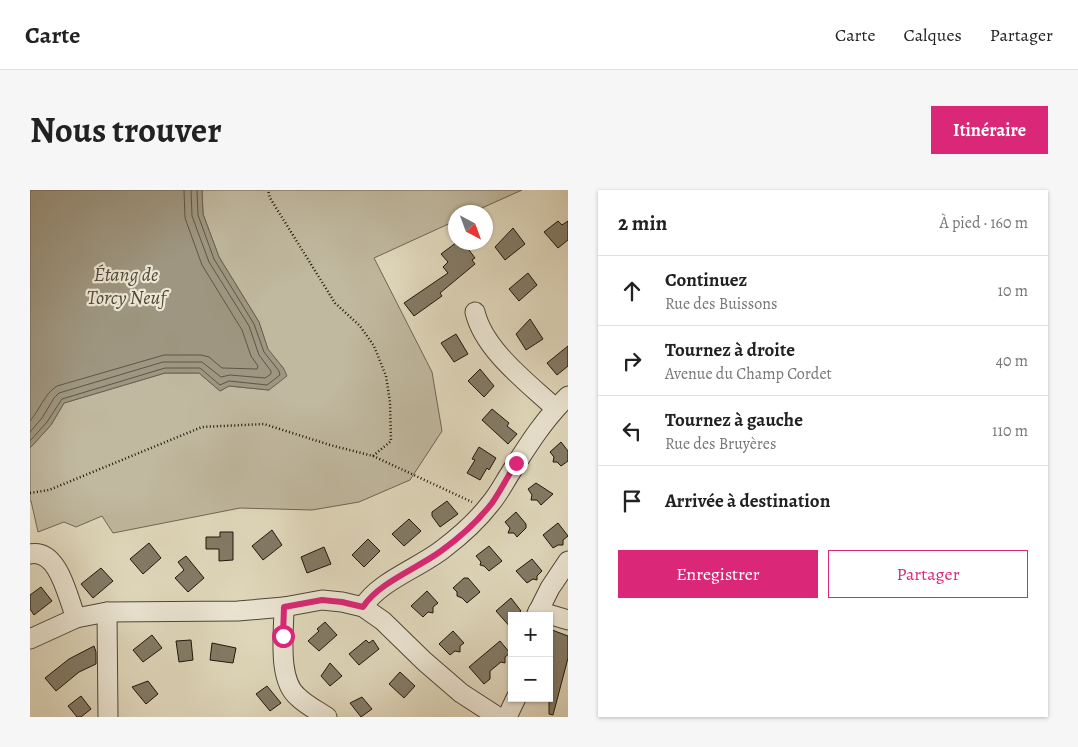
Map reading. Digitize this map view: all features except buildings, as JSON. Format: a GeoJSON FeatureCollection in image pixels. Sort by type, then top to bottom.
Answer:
{"type":"FeatureCollection","features":[{"type":"Feature","properties":{"kind":"street"},"geometry":{"type":"LineString","coordinates":[[363,607],[367,600],[382,588],[442,550],[467,529],[486,508],[538,429],[561,402],[490,345],[478,323],[475,312]]}},
{"type":"Feature","properties":{"kind":"street"},"geometry":{"type":"LineString","coordinates":[[30,554],[36,553],[53,562],[59,572],[76,618]]}},
{"type":"Feature","properties":{"kind":"street"},"geometry":{"type":"LineString","coordinates":[[538,612],[550,588],[568,561]]}},
{"type":"Feature","properties":{"kind":"street"},"geometry":{"type":"LineString","coordinates":[[30,638],[76,618],[107,612],[238,611],[284,607],[322,600],[342,602],[363,607],[382,621],[461,693],[498,717]]}},
{"type":"Feature","properties":{"kind":"street"},"geometry":{"type":"LineString","coordinates":[[284,607],[284,669],[287,682],[296,696],[327,717]]}},
{"type":"Feature","properties":{"kind":"street"},"geometry":{"type":"LineString","coordinates":[[107,612],[108,717]]}},
{"type":"Feature","properties":{"kind":"street"},"geometry":{"type":"LineString","coordinates":[[553,617],[568,620]]}},
{"type":"Feature","properties":{"kind":"street"},"geometry":{"type":"LineString","coordinates":[[507,717],[514,702]]}},
{"type":"Feature","properties":{"kind":"path"},"geometry":{"type":"LineString","coordinates":[[268,190],[270,198],[335,304],[360,326],[374,346],[386,376],[390,402],[391,441],[373,456]]}},
{"type":"Feature","properties":{"kind":"path"},"geometry":{"type":"LineString","coordinates":[[30,493],[49,490],[202,427],[264,424],[330,445],[373,456],[486,508]]}},
{"type":"Feature","properties":{"kind":"shaded area"},"geometry":{"type":"Polygon","coordinates":[[[202,190],[522,190],[489,205],[448,205],[448,224],[374,258],[432,372],[442,431],[410,480],[359,502],[312,510],[240,508],[113,533],[102,516],[76,527],[64,522],[38,532],[30,501],[30,448],[51,425],[64,403],[165,373],[199,373],[220,391],[229,386],[269,390],[284,369],[268,350],[259,322],[219,257],[203,214],[202,190]]]}},
{"type":"Feature","properties":{"kind":"water","name":"Étang de Torcy Neuf"},"geometry":{"type":"Polygon","coordinates":[[[30,190],[202,190],[203,214],[219,257],[259,322],[268,349],[284,369],[287,376],[269,390],[229,386],[220,391],[199,373],[165,373],[64,403],[51,425],[30,448],[30,190]]]}},
{"type":"Feature","properties":{"kind":"route"},"geometry":{"type":"LineString","coordinates":[[283,636],[284,607],[322,600],[363,607],[367,600],[382,588],[442,550],[467,529],[491,504],[516,463]]}}]}
